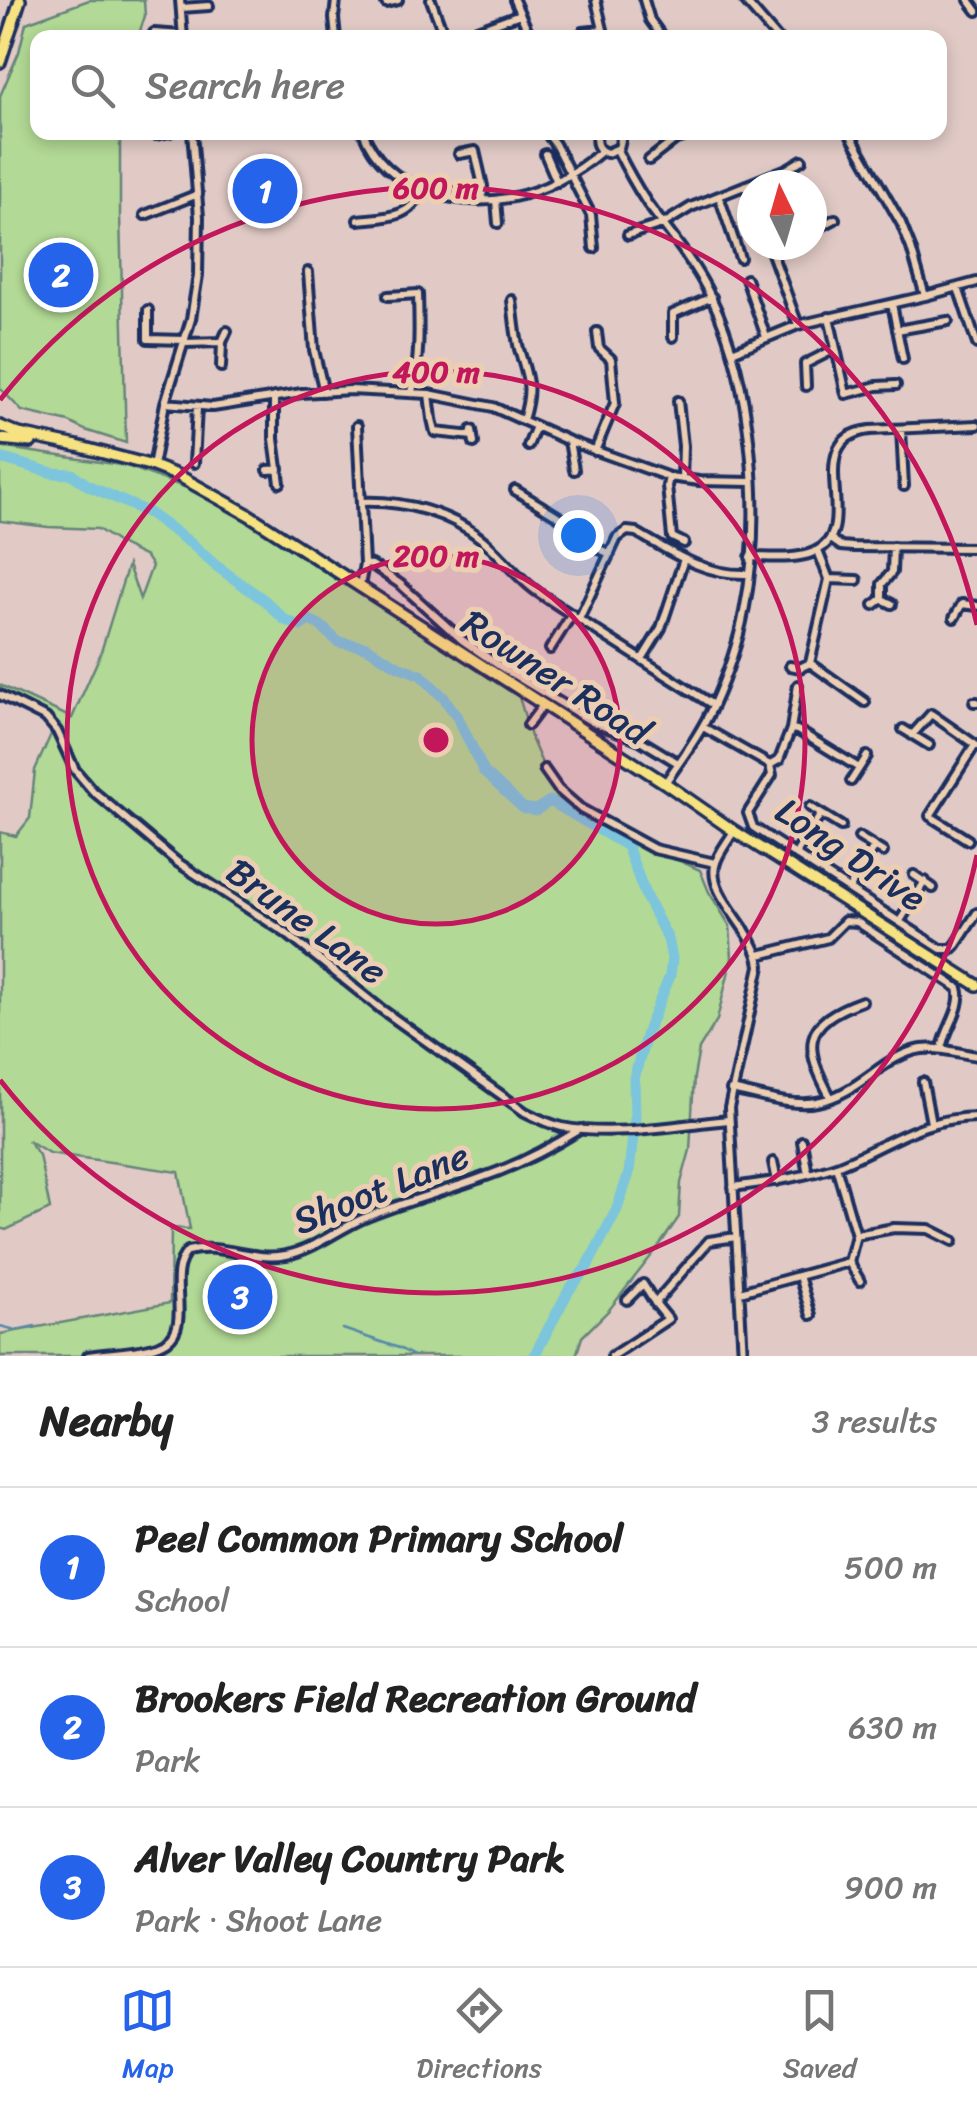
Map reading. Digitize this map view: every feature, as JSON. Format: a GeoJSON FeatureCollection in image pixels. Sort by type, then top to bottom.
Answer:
{"type":"FeatureCollection","features":[{"type":"Feature","properties":{"kind":"main road"},"geometry":{"type":"LineString","coordinates":[[0,62],[20,0]]}},
{"type":"Feature","properties":{"kind":"main road","name":"Rowner Road"},"geometry":{"type":"LineString","coordinates":[[0,426],[48,442]]}},
{"type":"Feature","properties":{"kind":"main road","name":"Rowner Road"},"geometry":{"type":"LineString","coordinates":[[0,439],[77,446],[152,466],[179,476],[249,515],[977,989]]}},
{"type":"Feature","properties":{"kind":"street"},"geometry":{"type":"LineString","coordinates":[[335,30],[336,0]]}},
{"type":"Feature","properties":{"kind":"street"},"geometry":{"type":"LineString","coordinates":[[386,3],[398,0]]}},
{"type":"Feature","properties":{"kind":"street"},"geometry":{"type":"LineString","coordinates":[[432,0],[442,30]]}},
{"type":"Feature","properties":{"kind":"street"},"geometry":{"type":"LineString","coordinates":[[514,0],[527,30]]}},
{"type":"Feature","properties":{"kind":"street"},"geometry":{"type":"LineString","coordinates":[[596,0],[603,30]]}},
{"type":"Feature","properties":{"kind":"street"},"geometry":{"type":"LineString","coordinates":[[644,0],[657,30]]}},
{"type":"Feature","properties":{"kind":"street"},"geometry":{"type":"LineString","coordinates":[[744,0],[770,30]]}},
{"type":"Feature","properties":{"kind":"street"},"geometry":{"type":"LineString","coordinates":[[969,0],[977,11]]}},
{"type":"Feature","properties":{"kind":"street"},"geometry":{"type":"LineString","coordinates":[[182,30],[181,4],[209,6]]}},
{"type":"Feature","properties":{"kind":"street"},"geometry":{"type":"LineString","coordinates":[[477,30],[520,14]]}},
{"type":"Feature","properties":{"kind":"street"},"geometry":{"type":"LineString","coordinates":[[152,466],[165,403],[185,342],[198,274],[198,194],[193,140]]}},
{"type":"Feature","properties":{"kind":"street"},"geometry":{"type":"LineString","coordinates":[[367,140],[386,168],[404,181],[422,190],[465,200],[496,200],[556,182],[602,151]]}},
{"type":"Feature","properties":{"kind":"street"},"geometry":{"type":"LineString","coordinates":[[552,140],[591,215],[594,248]]}},
{"type":"Feature","properties":{"kind":"street"},"geometry":{"type":"LineString","coordinates":[[596,140],[602,151],[611,153],[620,140]]}},
{"type":"Feature","properties":{"kind":"street"},"geometry":{"type":"LineString","coordinates":[[650,160],[675,140]]}},
{"type":"Feature","properties":{"kind":"street"},"geometry":{"type":"LineString","coordinates":[[854,140],[901,223],[926,296]]}},
{"type":"Feature","properties":{"kind":"street"},"geometry":{"type":"LineString","coordinates":[[616,150],[648,204],[689,257],[712,298],[732,352],[747,426],[752,482],[749,574],[736,644],[713,705],[666,784]]}},
{"type":"Feature","properties":{"kind":"street"},"geometry":{"type":"LineString","coordinates":[[459,154],[475,151],[482,200]]}},
{"type":"Feature","properties":{"kind":"street"},"geometry":{"type":"LineString","coordinates":[[545,154],[556,182]]}},
{"type":"Feature","properties":{"kind":"street"},"geometry":{"type":"LineString","coordinates":[[786,170],[802,160]]}},
{"type":"Feature","properties":{"kind":"street"},"geometry":{"type":"LineString","coordinates":[[628,236],[665,224],[691,207],[737,189]]}},
{"type":"Feature","properties":{"kind":"street"},"geometry":{"type":"LineString","coordinates":[[358,220],[412,209],[422,190]]}},
{"type":"Feature","properties":{"kind":"street"},"geometry":{"type":"LineString","coordinates":[[145,215],[198,194]]}},
{"type":"Feature","properties":{"kind":"street"},"geometry":{"type":"LineString","coordinates":[[719,196],[737,249]]}},
{"type":"Feature","properties":{"kind":"street"},"geometry":{"type":"LineString","coordinates":[[496,200],[498,223]]}},
{"type":"Feature","properties":{"kind":"street"},"geometry":{"type":"LineString","coordinates":[[827,223],[835,218]]}},
{"type":"Feature","properties":{"kind":"street"},"geometry":{"type":"LineString","coordinates":[[774,260],[798,325]]}},
{"type":"Feature","properties":{"kind":"street"},"geometry":{"type":"LineString","coordinates":[[308,272],[314,350],[324,392]]}},
{"type":"Feature","properties":{"kind":"street"},"geometry":{"type":"LineString","coordinates":[[746,279],[766,337]]}},
{"type":"Feature","properties":{"kind":"street"},"geometry":{"type":"LineString","coordinates":[[732,352],[798,325],[977,282]]}},
{"type":"Feature","properties":{"kind":"street"},"geometry":{"type":"LineString","coordinates":[[958,288],[977,344]]}},
{"type":"Feature","properties":{"kind":"street"},"geometry":{"type":"LineString","coordinates":[[388,296],[418,294],[419,362],[412,392]]}},
{"type":"Feature","properties":{"kind":"street"},"geometry":{"type":"LineString","coordinates":[[673,336],[672,314],[712,298]]}},
{"type":"Feature","properties":{"kind":"street"},"geometry":{"type":"LineString","coordinates":[[512,300],[518,346],[528,374],[530,398],[523,420]]}},
{"type":"Feature","properties":{"kind":"street"},"geometry":{"type":"LineString","coordinates":[[892,304],[903,360]]}},
{"type":"Feature","properties":{"kind":"street"},"geometry":{"type":"LineString","coordinates":[[148,310],[148,339],[222,342]]}},
{"type":"Feature","properties":{"kind":"street"},"geometry":{"type":"LineString","coordinates":[[829,317],[846,394],[896,385]]}},
{"type":"Feature","properties":{"kind":"street"},"geometry":{"type":"LineString","coordinates":[[897,330],[948,322]]}},
{"type":"Feature","properties":{"kind":"street"},"geometry":{"type":"LineString","coordinates":[[221,367],[222,342],[227,331]]}},
{"type":"Feature","properties":{"kind":"street"},"geometry":{"type":"LineString","coordinates":[[595,452],[616,403],[611,359],[599,348],[597,332]]}},
{"type":"Feature","properties":{"kind":"street"},"geometry":{"type":"LineString","coordinates":[[806,386],[804,364],[834,349]]}},
{"type":"Feature","properties":{"kind":"street"},"geometry":{"type":"LineString","coordinates":[[165,403],[228,406],[274,397],[375,390],[429,394],[480,403],[595,452],[669,477],[752,482]]}},
{"type":"Feature","properties":{"kind":"street"},"geometry":{"type":"LineString","coordinates":[[429,394],[436,432],[473,436]]}},
{"type":"Feature","properties":{"kind":"street"},"geometry":{"type":"LineString","coordinates":[[274,397],[280,483]]}},
{"type":"Feature","properties":{"kind":"street"},"geometry":{"type":"LineString","coordinates":[[678,401],[682,479]]}},
{"type":"Feature","properties":{"kind":"street"},"geometry":{"type":"LineString","coordinates":[[194,463],[198,407]]}},
{"type":"Feature","properties":{"kind":"street"},"geometry":{"type":"LineString","coordinates":[[357,426],[364,564],[360,586]]}},
{"type":"Feature","properties":{"kind":"street"},"geometry":{"type":"LineString","coordinates":[[528,446],[536,426]]}},
{"type":"Feature","properties":{"kind":"street"},"geometry":{"type":"LineString","coordinates":[[750,557],[800,556],[818,551],[830,538],[836,519],[834,462],[850,436],[860,431],[977,426]]}},
{"type":"Feature","properties":{"kind":"street"},"geometry":{"type":"LineString","coordinates":[[901,429],[904,486]]}},
{"type":"Feature","properties":{"kind":"street"},"geometry":{"type":"LineString","coordinates":[[568,441],[574,470]]}},
{"type":"Feature","properties":{"kind":"street"},"geometry":{"type":"LineString","coordinates":[[268,470],[278,468]]}},
{"type":"Feature","properties":{"kind":"street"},"geometry":{"type":"LineString","coordinates":[[669,477],[672,537],[684,543]]}},
{"type":"Feature","properties":{"kind":"street"},"geometry":{"type":"LineString","coordinates":[[516,490],[561,518],[578,540],[610,554]]}},
{"type":"Feature","properties":{"kind":"street"},"geometry":{"type":"LineString","coordinates":[[361,502],[407,506],[466,527],[534,589],[713,705]]}},
{"type":"Feature","properties":{"kind":"street"},"geometry":{"type":"LineString","coordinates":[[550,648],[575,617],[620,535],[632,532],[715,571],[749,574]]}},
{"type":"Feature","properties":{"kind":"street"},"geometry":{"type":"LineString","coordinates":[[830,538],[841,546],[977,548]]}},
{"type":"Feature","properties":{"kind":"street"},"geometry":{"type":"LineString","coordinates":[[882,599],[879,583],[894,572],[894,547]]}},
{"type":"Feature","properties":{"kind":"street"},"geometry":{"type":"LineString","coordinates":[[810,663],[829,579],[818,551]]}},
{"type":"Feature","properties":{"kind":"street"},"geometry":{"type":"LineString","coordinates":[[642,659],[661,628],[684,559]]}},
{"type":"Feature","properties":{"kind":"street"},"geometry":{"type":"LineString","coordinates":[[364,564],[372,565],[400,584],[462,640],[526,682],[592,722],[640,740],[678,764]]}},
{"type":"Feature","properties":{"kind":"street"},"geometry":{"type":"LineString","coordinates":[[829,579],[857,580]]}},
{"type":"Feature","properties":{"kind":"street"},"geometry":{"type":"LineString","coordinates":[[882,599],[892,604]]}},
{"type":"Feature","properties":{"kind":"street"},"geometry":{"type":"LineString","coordinates":[[874,605],[882,599]]}},
{"type":"Feature","properties":{"kind":"street"},"geometry":{"type":"LineString","coordinates":[[954,618],[962,604],[977,606]]}},
{"type":"Feature","properties":{"kind":"street"},"geometry":{"type":"LineString","coordinates":[[790,666],[800,668],[810,663]]}},
{"type":"Feature","properties":{"kind":"street"},"geometry":{"type":"LineString","coordinates":[[810,663],[865,702]]}},
{"type":"Feature","properties":{"kind":"street"},"geometry":{"type":"LineString","coordinates":[[770,765],[779,760],[791,730],[798,685]]}},
{"type":"Feature","properties":{"kind":"street","name":"Brune Lane"},"geometry":{"type":"LineString","coordinates":[[0,696],[46,718],[57,731],[75,770],[93,791],[178,862],[287,934],[510,1103],[549,1124],[582,1129],[622,1130],[728,1120]]}},
{"type":"Feature","properties":{"kind":"street"},"geometry":{"type":"LineString","coordinates":[[528,726],[543,705]]}},
{"type":"Feature","properties":{"kind":"street"},"geometry":{"type":"LineString","coordinates":[[912,735],[931,714],[976,745],[930,816],[968,840]]}},
{"type":"Feature","properties":{"kind":"street","name":"Long Drive"},"geometry":{"type":"LineString","coordinates":[[702,727],[770,765],[772,775],[748,813],[753,827],[940,948],[947,950],[956,945],[977,913]]}},
{"type":"Feature","properties":{"kind":"street"},"geometry":{"type":"LineString","coordinates":[[903,729],[929,745]]}},
{"type":"Feature","properties":{"kind":"street"},"geometry":{"type":"LineString","coordinates":[[791,730],[859,768]]}},
{"type":"Feature","properties":{"kind":"street"},"geometry":{"type":"LineString","coordinates":[[850,781],[868,756]]}},
{"type":"Feature","properties":{"kind":"street"},"geometry":{"type":"LineString","coordinates":[[544,768],[558,789],[581,809],[654,849],[715,863]]}},
{"type":"Feature","properties":{"kind":"street"},"geometry":{"type":"LineString","coordinates":[[810,807],[841,826]]}},
{"type":"Feature","properties":{"kind":"street"},"geometry":{"type":"LineString","coordinates":[[797,856],[821,814]]}},
{"type":"Feature","properties":{"kind":"street"},"geometry":{"type":"LineString","coordinates":[[734,831],[715,863],[715,881],[754,942],[760,966],[731,1090],[728,1120],[743,1356]]}},
{"type":"Feature","properties":{"kind":"street"},"geometry":{"type":"LineString","coordinates":[[860,838],[883,852]]}},
{"type":"Feature","properties":{"kind":"street"},"geometry":{"type":"LineString","coordinates":[[849,889],[874,847]]}},
{"type":"Feature","properties":{"kind":"street"},"geometry":{"type":"LineString","coordinates":[[914,874],[933,888]]}},
{"type":"Feature","properties":{"kind":"street"},"geometry":{"type":"LineString","coordinates":[[900,921],[925,882]]}},
{"type":"Feature","properties":{"kind":"street"},"geometry":{"type":"LineString","coordinates":[[759,955],[816,942],[834,934],[846,921],[857,922],[958,988],[960,1002],[943,1038],[942,1049]]}},
{"type":"Feature","properties":{"kind":"street"},"geometry":{"type":"LineString","coordinates":[[832,1098],[811,1052],[812,1037],[821,1022],[862,1001]]}},
{"type":"Feature","properties":{"kind":"street"},"geometry":{"type":"LineString","coordinates":[[731,1090],[796,1103],[818,1102],[858,1086],[904,1054],[921,1049],[977,1056]]}},
{"type":"Feature","properties":{"kind":"street"},"geometry":{"type":"LineString","coordinates":[[923,1082],[931,1123]]}},
{"type":"Feature","properties":{"kind":"street"},"geometry":{"type":"LineString","coordinates":[[733,1187],[836,1166],[931,1123],[977,1117]]}},
{"type":"Feature","properties":{"kind":"street","name":"Shoot Lane"},"geometry":{"type":"LineString","coordinates":[[88,1356],[140,1349],[172,1337],[178,1314],[178,1264],[188,1251],[212,1248],[270,1257],[293,1254],[392,1207],[498,1172],[582,1129]]}},
{"type":"Feature","properties":{"kind":"street"},"geometry":{"type":"LineString","coordinates":[[802,1140],[808,1174]]}},
{"type":"Feature","properties":{"kind":"street"},"geometry":{"type":"LineString","coordinates":[[773,1162],[777,1181]]}},
{"type":"Feature","properties":{"kind":"street"},"geometry":{"type":"LineString","coordinates":[[836,1166],[856,1235],[849,1262],[860,1281]]}},
{"type":"Feature","properties":{"kind":"street"},"geometry":{"type":"LineString","coordinates":[[856,1235],[894,1228],[929,1229],[953,1241]]}},
{"type":"Feature","properties":{"kind":"street"},"geometry":{"type":"LineString","coordinates":[[655,1303],[710,1241],[736,1237]]}},
{"type":"Feature","properties":{"kind":"street"},"geometry":{"type":"LineString","coordinates":[[740,1292],[849,1262]]}},
{"type":"Feature","properties":{"kind":"street"},"geometry":{"type":"LineString","coordinates":[[799,1276],[811,1315]]}},
{"type":"Feature","properties":{"kind":"street"},"geometry":{"type":"LineString","coordinates":[[612,1356],[668,1320],[643,1284],[628,1300]]}},
{"type":"Feature","properties":{"kind":"green space"},"geometry":{"type":"Polygon","coordinates":[[[89,0],[144,0],[140,30],[30,30],[30,140],[120,140],[126,443],[69,422],[22,411],[0,388],[0,96],[19,52],[26,23],[89,0]]]}},
{"type":"Feature","properties":{"kind":"green space"},"geometry":{"type":"Polygon","coordinates":[[[0,447],[127,466],[222,501],[519,697],[556,796],[622,835],[700,870],[730,926],[732,958],[717,1020],[699,1049],[690,1150],[681,1183],[679,1217],[609,1310],[582,1337],[576,1356],[0,1356],[0,1334],[170,1303],[171,1228],[190,1229],[179,1172],[49,1153],[28,1140],[39,1155],[50,1209],[6,1230],[0,1228],[0,832],[16,836],[30,818],[35,770],[52,732],[49,724],[0,701],[0,685],[72,718],[100,655],[128,565],[140,599],[152,566],[146,557],[98,529],[0,521],[0,447]]]}},
{"type":"Feature","properties":{"kind":"waterway"},"geometry":{"type":"LineString","coordinates":[[0,458],[53,473],[72,474],[89,486],[149,513],[285,620],[300,626],[309,620],[338,642],[366,647],[421,675],[458,718],[484,772],[523,808],[536,810],[550,801],[627,846],[646,897],[668,939],[670,976],[648,1029],[634,1078],[635,1117],[629,1173],[617,1209],[534,1356]]}},
{"type":"Feature","properties":{"kind":"waterway"},"geometry":{"type":"LineString","coordinates":[[0,1326],[16,1330],[35,1326]]}},
{"type":"Feature","properties":{"kind":"waterway"},"geometry":{"type":"LineString","coordinates":[[343,1329],[414,1356]]}},
{"type":"Feature","properties":{"kind":"place","name":"Peel Common Primary School"},"geometry":{"type":"Point","coordinates":[265,191]}},
{"type":"Feature","properties":{"kind":"place","name":"Brookers Field Recreation Ground"},"geometry":{"type":"Point","coordinates":[61,275]}},
{"type":"Feature","properties":{"kind":"place","name":"Alver Valley Country Park"},"geometry":{"type":"Point","coordinates":[240,1297]}}]}
